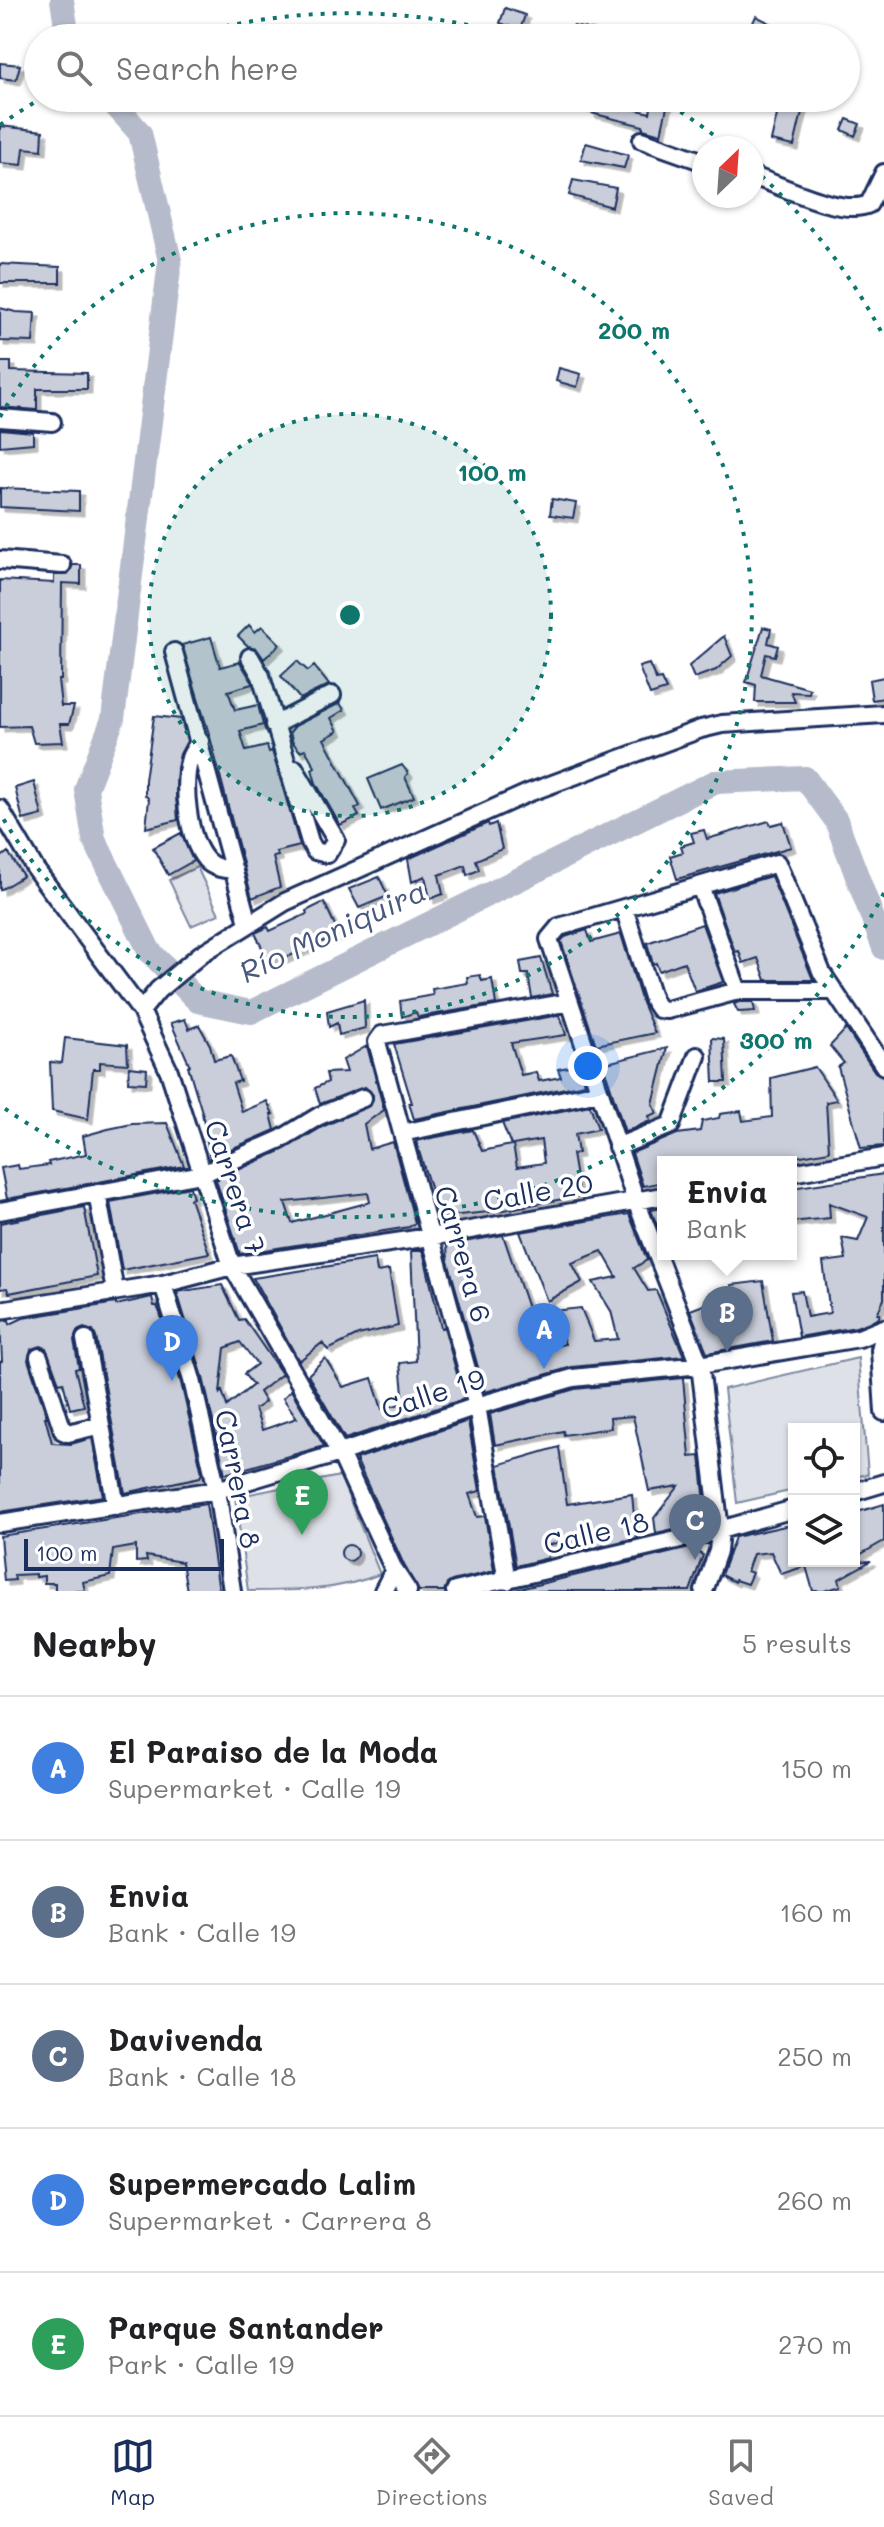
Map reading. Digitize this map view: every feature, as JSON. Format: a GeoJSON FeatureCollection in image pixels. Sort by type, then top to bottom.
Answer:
{"type":"FeatureCollection","features":[{"type":"Feature","properties":{"kind":"street"},"geometry":{"type":"LineString","coordinates":[[642,140],[692,158]]}},
{"type":"Feature","properties":{"kind":"street"},"geometry":{"type":"LineString","coordinates":[[764,180],[835,205],[856,208],[869,204],[884,173]]}},
{"type":"Feature","properties":{"kind":"street"},"geometry":{"type":"LineString","coordinates":[[0,418],[52,422]]}},
{"type":"Feature","properties":{"kind":"street"},"geometry":{"type":"LineString","coordinates":[[0,560],[62,565]]}},
{"type":"Feature","properties":{"kind":"street"},"geometry":{"type":"LineString","coordinates":[[174,652],[248,923]]}},
{"type":"Feature","properties":{"kind":"street"},"geometry":{"type":"LineString","coordinates":[[250,657],[261,676],[310,842],[315,851],[327,854],[337,879]]}},
{"type":"Feature","properties":{"kind":"street"},"geometry":{"type":"LineString","coordinates":[[274,725],[332,695]]}},
{"type":"Feature","properties":{"kind":"street"},"geometry":{"type":"LineString","coordinates":[[141,1011],[158,990],[201,954],[285,902],[528,793],[722,724],[884,714]]}},
{"type":"Feature","properties":{"kind":"street"},"geometry":{"type":"LineString","coordinates":[[200,741],[191,756],[188,780],[187,802],[192,832],[206,861],[219,869],[234,870]]}},
{"type":"Feature","properties":{"kind":"street","name":"Carrera 7"},"geometry":{"type":"LineString","coordinates":[[0,809],[36,870],[141,1011],[169,1071],[232,1266],[340,1453],[394,1570],[408,1591]]}},
{"type":"Feature","properties":{"kind":"street"},"geometry":{"type":"LineString","coordinates":[[657,1255],[617,1147],[549,939],[559,927],[777,863],[822,973],[884,1066]]}},
{"type":"Feature","properties":{"kind":"street"},"geometry":{"type":"LineString","coordinates":[[700,886],[738,991]]}},
{"type":"Feature","properties":{"kind":"street"},"geometry":{"type":"LineString","coordinates":[[624,908],[653,1000],[659,1009],[667,1010],[738,991],[833,991]]}},
{"type":"Feature","properties":{"kind":"street","name":"Carrera 6"},"geometry":{"type":"LineString","coordinates":[[507,1581],[477,1406],[378,1038],[570,1002]]}},
{"type":"Feature","properties":{"kind":"street"},"geometry":{"type":"LineString","coordinates":[[617,1147],[671,1125],[697,1056]]}},
{"type":"Feature","properties":{"kind":"street"},"geometry":{"type":"LineString","coordinates":[[402,1133],[599,1092]]}},
{"type":"Feature","properties":{"kind":"street"},"geometry":{"type":"LineString","coordinates":[[0,1211],[202,1174],[281,1139],[319,1116],[363,1098]]}},
{"type":"Feature","properties":{"kind":"street"},"geometry":{"type":"LineString","coordinates":[[797,1172],[884,1157]]}},
{"type":"Feature","properties":{"kind":"street"},"geometry":{"type":"LineString","coordinates":[[97,1193],[115,1291]]}},
{"type":"Feature","properties":{"kind":"street","name":"Calle 20"},"geometry":{"type":"LineString","coordinates":[[0,1310],[163,1284],[232,1266],[430,1237],[657,1197]]}},
{"type":"Feature","properties":{"kind":"street"},"geometry":{"type":"LineString","coordinates":[[659,1260],[700,1365],[720,1530],[716,1559],[704,1591]]}},
{"type":"Feature","properties":{"kind":"street","name":"Carrera 8"},"geometry":{"type":"LineString","coordinates":[[163,1284],[192,1380],[217,1490],[232,1591]]}},
{"type":"Feature","properties":{"kind":"street"},"geometry":{"type":"LineString","coordinates":[[884,1330],[880,1350],[884,1412]]}},
{"type":"Feature","properties":{"kind":"street","name":"Calle 19"},"geometry":{"type":"LineString","coordinates":[[0,1523],[217,1490],[573,1378],[700,1365],[859,1338],[884,1330]]}},
{"type":"Feature","properties":{"kind":"street"},"geometry":{"type":"LineString","coordinates":[[85,1339],[116,1506]]}},
{"type":"Feature","properties":{"kind":"street"},"geometry":{"type":"LineString","coordinates":[[39,1357],[63,1431],[68,1433],[101,1425]]}},
{"type":"Feature","properties":{"kind":"street"},"geometry":{"type":"LineString","coordinates":[[860,1490],[884,1483]]}},
{"type":"Feature","properties":{"kind":"street","name":"Calle 18"},"geometry":{"type":"LineString","coordinates":[[455,1591],[720,1530],[788,1511]]}},
{"type":"Feature","properties":{"kind":"street"},"geometry":{"type":"LineString","coordinates":[[383,1591],[394,1570]]}},
{"type":"Feature","properties":{"kind":"shaded area"},"geometry":{"type":"Polygon","coordinates":[[[197,867],[219,914],[191,926],[169,880],[197,867]]]}},
{"type":"Feature","properties":{"kind":"shaded area"},"geometry":{"type":"Polygon","coordinates":[[[858,1358],[868,1474],[860,1476],[860,1423],[788,1423],[788,1491],[737,1503],[724,1389],[858,1358]]]}},
{"type":"Feature","properties":{"kind":"shaded area"},"geometry":{"type":"Polygon","coordinates":[[[340,1476],[380,1574],[332,1587],[248,1591],[235,1497],[340,1476]]]}},
{"type":"Feature","properties":{"kind":"building"},"geometry":{"type":"Polygon","coordinates":[[[505,8],[525,15],[522,24],[500,23],[505,8]]]}},
{"type":"Feature","properties":{"kind":"building"},"geometry":{"type":"Polygon","coordinates":[[[756,16],[772,24],[752,24],[756,16]]]}},
{"type":"Feature","properties":{"kind":"building"},"geometry":{"type":"Polygon","coordinates":[[[0,63],[20,65],[16,80],[0,78],[0,63]]]}},
{"type":"Feature","properties":{"kind":"building"},"geometry":{"type":"Polygon","coordinates":[[[646,112],[666,112],[661,134],[643,129],[643,126],[591,113],[646,112]]]}},
{"type":"Feature","properties":{"kind":"building"},"geometry":{"type":"Polygon","coordinates":[[[778,112],[802,112],[794,146],[771,141],[778,112]]]}},
{"type":"Feature","properties":{"kind":"building"},"geometry":{"type":"Polygon","coordinates":[[[847,119],[860,124],[855,136],[842,130],[847,119]]]}},
{"type":"Feature","properties":{"kind":"building"},"geometry":{"type":"Polygon","coordinates":[[[0,126],[43,131],[42,150],[24,148],[22,165],[0,163],[0,126]]]}},
{"type":"Feature","properties":{"kind":"building"},"geometry":{"type":"Polygon","coordinates":[[[586,143],[628,155],[624,168],[581,160],[586,143]]]}},
{"type":"Feature","properties":{"kind":"building"},"geometry":{"type":"Polygon","coordinates":[[[573,180],[616,188],[612,207],[569,195],[573,180]]]}},
{"type":"Feature","properties":{"kind":"building"},"geometry":{"type":"Polygon","coordinates":[[[0,264],[60,267],[60,283],[0,283],[0,264]]]}},
{"type":"Feature","properties":{"kind":"building"},"geometry":{"type":"Polygon","coordinates":[[[0,308],[35,313],[33,342],[0,341],[0,308]]]}},
{"type":"Feature","properties":{"kind":"building"},"geometry":{"type":"Polygon","coordinates":[[[0,362],[11,362],[11,371],[87,373],[87,389],[37,389],[37,410],[0,407],[0,362]]]}},
{"type":"Feature","properties":{"kind":"building"},"geometry":{"type":"Polygon","coordinates":[[[559,368],[581,374],[577,387],[556,381],[559,368]]]}},
{"type":"Feature","properties":{"kind":"building"},"geometry":{"type":"Polygon","coordinates":[[[0,429],[33,432],[33,443],[0,446],[0,429]]]}},
{"type":"Feature","properties":{"kind":"building"},"geometry":{"type":"Polygon","coordinates":[[[0,488],[79,491],[79,511],[0,507],[0,488]]]}},
{"type":"Feature","properties":{"kind":"building"},"geometry":{"type":"Polygon","coordinates":[[[552,499],[576,503],[573,518],[550,515],[552,499]]]}},
{"type":"Feature","properties":{"kind":"building"},"geometry":{"type":"Polygon","coordinates":[[[73,565],[81,565],[81,584],[62,583],[61,680],[58,680],[61,706],[74,706],[69,724],[60,724],[63,742],[34,743],[29,726],[0,727],[0,580],[54,583],[54,575],[67,575],[73,565]]]}},
{"type":"Feature","properties":{"kind":"building"},"geometry":{"type":"Polygon","coordinates":[[[249,625],[255,632],[262,626],[280,644],[264,659],[256,648],[248,646],[238,636],[249,625]]]}},
{"type":"Feature","properties":{"kind":"building"},"geometry":{"type":"Polygon","coordinates":[[[763,627],[771,629],[768,643],[778,646],[775,656],[766,654],[761,675],[810,689],[809,693],[791,692],[795,702],[755,702],[756,685],[746,682],[763,627]]]}},
{"type":"Feature","properties":{"kind":"building"},"geometry":{"type":"Polygon","coordinates":[[[724,636],[732,656],[716,670],[694,678],[689,666],[724,636]]]}},
{"type":"Feature","properties":{"kind":"building"},"geometry":{"type":"Polygon","coordinates":[[[211,637],[220,667],[240,662],[251,680],[252,684],[228,691],[235,710],[258,705],[263,725],[240,731],[246,751],[267,746],[269,752],[272,751],[300,846],[276,852],[278,856],[273,857],[280,887],[252,898],[210,737],[182,645],[211,637]]]}},
{"type":"Feature","properties":{"kind":"building"},"geometry":{"type":"Polygon","coordinates":[[[297,661],[308,671],[314,666],[329,685],[300,699],[281,676],[297,661]]]}},
{"type":"Feature","properties":{"kind":"building"},"geometry":{"type":"Polygon","coordinates":[[[649,664],[656,680],[661,679],[666,690],[650,695],[639,667],[649,664]]]}},
{"type":"Feature","properties":{"kind":"building"},"geometry":{"type":"Polygon","coordinates":[[[884,677],[884,698],[872,700],[869,680],[884,677]]]}},
{"type":"Feature","properties":{"kind":"building"},"geometry":{"type":"Polygon","coordinates":[[[340,703],[344,710],[331,718],[338,731],[324,739],[360,806],[355,809],[359,816],[340,825],[316,783],[312,769],[315,767],[305,749],[300,751],[293,743],[290,732],[295,726],[340,703]]]}},
{"type":"Feature","properties":{"kind":"building"},"geometry":{"type":"Polygon","coordinates":[[[154,716],[181,719],[187,741],[177,768],[178,820],[146,828],[149,799],[145,795],[145,780],[154,716]]]}},
{"type":"Feature","properties":{"kind":"building"},"geometry":{"type":"Polygon","coordinates":[[[402,765],[408,773],[405,777],[414,797],[381,810],[368,779],[402,765]]]}},
{"type":"Feature","properties":{"kind":"building"},"geometry":{"type":"Polygon","coordinates":[[[34,782],[42,815],[23,820],[15,788],[34,782]]]}},
{"type":"Feature","properties":{"kind":"building"},"geometry":{"type":"Polygon","coordinates":[[[769,821],[771,825],[783,822],[791,847],[677,879],[670,856],[683,852],[681,846],[694,842],[691,833],[704,830],[707,839],[769,821]]]}},
{"type":"Feature","properties":{"kind":"building"},"geometry":{"type":"Polygon","coordinates":[[[488,823],[489,826],[496,823],[502,849],[476,860],[479,870],[467,875],[465,865],[439,875],[443,894],[430,899],[425,876],[412,882],[408,859],[488,823]]]}},
{"type":"Feature","properties":{"kind":"building"},"geometry":{"type":"Polygon","coordinates":[[[181,833],[193,861],[168,875],[153,848],[181,833]]]}},
{"type":"Feature","properties":{"kind":"building"},"geometry":{"type":"Polygon","coordinates":[[[8,852],[23,876],[0,890],[0,858],[8,852]]]}},
{"type":"Feature","properties":{"kind":"building"},"geometry":{"type":"Polygon","coordinates":[[[771,876],[813,980],[766,980],[758,958],[743,963],[739,951],[735,952],[714,893],[771,876]]]}},
{"type":"Feature","properties":{"kind":"building"},"geometry":{"type":"Polygon","coordinates":[[[379,877],[388,896],[359,908],[349,889],[379,877]]]}},
{"type":"Feature","properties":{"kind":"building"},"geometry":{"type":"Polygon","coordinates":[[[324,902],[340,936],[283,959],[281,955],[268,960],[255,933],[268,927],[270,931],[307,914],[306,911],[324,902]]]}},
{"type":"Feature","properties":{"kind":"building"},"geometry":{"type":"Polygon","coordinates":[[[702,924],[723,982],[695,991],[684,962],[659,971],[656,963],[653,964],[647,943],[702,924]]]}},
{"type":"Feature","properties":{"kind":"building"},"geometry":{"type":"Polygon","coordinates":[[[587,930],[591,942],[621,934],[642,1003],[655,1033],[596,1045],[561,941],[587,930]]]}},
{"type":"Feature","properties":{"kind":"building"},"geometry":{"type":"Polygon","coordinates":[[[541,958],[552,994],[532,998],[528,974],[522,974],[520,962],[541,958]]]}},
{"type":"Feature","properties":{"kind":"building"},"geometry":{"type":"Polygon","coordinates":[[[480,975],[482,981],[492,979],[496,1004],[418,1017],[416,1012],[402,1017],[400,1001],[433,995],[432,989],[468,983],[467,977],[480,975]]]}},
{"type":"Feature","properties":{"kind":"building"},"geometry":{"type":"Polygon","coordinates":[[[364,1000],[365,1028],[339,1035],[337,1023],[329,1027],[327,1011],[364,1000]]]}},
{"type":"Feature","properties":{"kind":"building"},"geometry":{"type":"Polygon","coordinates":[[[753,1002],[755,1011],[738,1012],[734,1004],[753,1002]]]}},
{"type":"Feature","properties":{"kind":"building"},"geometry":{"type":"Polygon","coordinates":[[[560,1015],[566,1035],[511,1043],[521,1075],[536,1072],[539,1081],[561,1077],[558,1069],[579,1065],[585,1084],[414,1119],[394,1044],[560,1015]]]}},
{"type":"Feature","properties":{"kind":"building"},"geometry":{"type":"Polygon","coordinates":[[[185,1019],[189,1029],[199,1025],[214,1060],[231,1056],[240,1081],[233,1083],[242,1112],[267,1101],[275,1130],[210,1158],[190,1066],[171,1023],[185,1019]]]}},
{"type":"Feature","properties":{"kind":"building"},"geometry":{"type":"Polygon","coordinates":[[[846,1029],[875,1072],[884,1077],[884,1146],[861,1148],[838,1067],[844,1063],[830,1046],[846,1029]]]}},
{"type":"Feature","properties":{"kind":"building"},"geometry":{"type":"Polygon","coordinates":[[[65,1038],[127,1045],[128,1064],[100,1062],[100,1069],[93,1069],[88,1119],[52,1111],[50,1062],[62,1063],[65,1038]]]}},
{"type":"Feature","properties":{"kind":"building"},"geometry":{"type":"Polygon","coordinates":[[[712,1038],[724,1039],[726,1082],[714,1082],[712,1038]]]}},
{"type":"Feature","properties":{"kind":"building"},"geometry":{"type":"Polygon","coordinates":[[[367,1046],[384,1110],[364,1124],[369,1149],[393,1142],[415,1223],[409,1227],[240,1254],[216,1180],[371,1105],[373,1095],[365,1087],[320,1104],[315,1088],[328,1082],[326,1073],[347,1072],[343,1060],[367,1046]],[[368,1193],[285,1202],[292,1223],[370,1202],[368,1193]]]}},
{"type":"Feature","properties":{"kind":"building"},"geometry":{"type":"Polygon","coordinates":[[[667,1048],[653,1104],[657,1113],[649,1116],[650,1121],[625,1132],[603,1064],[667,1048]]]}},
{"type":"Feature","properties":{"kind":"building"},"geometry":{"type":"Polygon","coordinates":[[[129,1067],[147,1069],[146,1083],[128,1082],[129,1067]]]}},
{"type":"Feature","properties":{"kind":"building"},"geometry":{"type":"Polygon","coordinates":[[[815,1067],[837,1100],[826,1102],[829,1151],[797,1157],[657,1156],[657,1183],[643,1186],[632,1153],[677,1134],[700,1131],[702,1121],[719,1118],[720,1114],[741,1111],[743,1121],[772,1117],[771,1078],[815,1067]]]}},
{"type":"Feature","properties":{"kind":"building"},"geometry":{"type":"Polygon","coordinates":[[[590,1105],[598,1129],[575,1134],[578,1153],[572,1154],[579,1196],[499,1211],[439,1217],[416,1141],[473,1130],[482,1151],[511,1145],[502,1123],[590,1105]],[[541,1140],[513,1145],[517,1167],[544,1163],[541,1140]]]}},
{"type":"Feature","properties":{"kind":"building"},"geometry":{"type":"Polygon","coordinates":[[[167,1123],[184,1166],[7,1199],[1,1168],[49,1165],[48,1162],[86,1154],[83,1136],[132,1124],[167,1123]]]}},
{"type":"Feature","properties":{"kind":"building"},"geometry":{"type":"Polygon","coordinates":[[[884,1174],[884,1299],[878,1319],[856,1327],[799,1337],[791,1292],[802,1291],[807,1317],[830,1313],[823,1262],[846,1259],[842,1238],[858,1241],[868,1217],[829,1203],[830,1218],[797,1221],[797,1187],[884,1174]]]}},
{"type":"Feature","properties":{"kind":"building"},"geometry":{"type":"Polygon","coordinates":[[[190,1187],[193,1198],[190,1199],[209,1253],[122,1270],[110,1202],[190,1187]]]}},
{"type":"Feature","properties":{"kind":"building"},"geometry":{"type":"Polygon","coordinates":[[[84,1207],[97,1276],[9,1293],[7,1288],[0,1289],[0,1223],[84,1207]]]}},
{"type":"Feature","properties":{"kind":"building"},"geometry":{"type":"Polygon","coordinates":[[[657,1209],[657,1225],[651,1210],[657,1209]]]}},
{"type":"Feature","properties":{"kind":"building"},"geometry":{"type":"Polygon","coordinates":[[[629,1214],[647,1260],[634,1268],[648,1291],[656,1290],[684,1356],[572,1367],[485,1392],[448,1261],[447,1245],[503,1235],[529,1311],[523,1314],[530,1314],[542,1348],[565,1344],[552,1311],[581,1308],[594,1341],[618,1339],[611,1311],[593,1282],[617,1277],[602,1251],[572,1263],[582,1282],[547,1301],[520,1232],[629,1214]]]}},
{"type":"Feature","properties":{"kind":"building"},"geometry":{"type":"Polygon","coordinates":[[[411,1251],[423,1251],[441,1328],[444,1327],[464,1399],[345,1439],[308,1375],[325,1358],[343,1387],[372,1378],[382,1409],[404,1403],[400,1363],[416,1361],[411,1251]]]}},
{"type":"Feature","properties":{"kind":"building"},"geometry":{"type":"Polygon","coordinates":[[[375,1259],[377,1272],[389,1270],[398,1326],[358,1335],[328,1350],[322,1343],[299,1361],[253,1278],[375,1259]]]}},
{"type":"Feature","properties":{"kind":"building"},"geometry":{"type":"Polygon","coordinates":[[[763,1281],[773,1341],[707,1353],[690,1310],[717,1300],[716,1296],[733,1292],[731,1285],[763,1281]]]}},
{"type":"Feature","properties":{"kind":"building"},"geometry":{"type":"Polygon","coordinates":[[[222,1285],[239,1320],[244,1319],[282,1374],[259,1392],[265,1402],[255,1409],[262,1430],[297,1418],[283,1398],[291,1390],[324,1446],[225,1474],[203,1377],[177,1292],[222,1285]],[[240,1342],[225,1348],[220,1393],[222,1391],[227,1406],[253,1385],[244,1374],[257,1364],[240,1342]]]}},
{"type":"Feature","properties":{"kind":"building"},"geometry":{"type":"Polygon","coordinates":[[[152,1297],[160,1313],[181,1383],[202,1473],[200,1477],[125,1493],[96,1337],[93,1331],[84,1328],[77,1331],[74,1340],[79,1368],[75,1369],[84,1406],[70,1409],[63,1382],[59,1383],[46,1348],[31,1349],[28,1360],[47,1417],[52,1443],[71,1444],[92,1438],[103,1496],[0,1512],[0,1321],[9,1320],[10,1324],[23,1318],[152,1297]]]}},
{"type":"Feature","properties":{"kind":"building"},"geometry":{"type":"Polygon","coordinates":[[[683,1378],[690,1457],[700,1456],[707,1522],[695,1524],[683,1516],[687,1526],[656,1533],[654,1518],[679,1486],[649,1491],[633,1416],[610,1418],[611,1428],[564,1435],[563,1431],[495,1445],[490,1414],[575,1389],[683,1378]]]}},
{"type":"Feature","properties":{"kind":"building"},"geometry":{"type":"Polygon","coordinates":[[[468,1421],[480,1491],[469,1494],[477,1517],[485,1516],[494,1571],[452,1581],[444,1591],[419,1591],[356,1459],[468,1421]]]}},
{"type":"Feature","properties":{"kind":"building"},"geometry":{"type":"Polygon","coordinates":[[[559,1447],[567,1504],[632,1494],[636,1538],[572,1553],[571,1540],[547,1545],[548,1558],[516,1566],[498,1465],[559,1447]]]}},
{"type":"Feature","properties":{"kind":"building"},"geometry":{"type":"Polygon","coordinates":[[[206,1504],[219,1591],[187,1591],[182,1562],[146,1556],[147,1561],[136,1562],[136,1546],[113,1550],[110,1576],[83,1582],[85,1591],[55,1591],[55,1583],[44,1583],[44,1576],[36,1577],[36,1574],[14,1575],[15,1580],[4,1581],[0,1536],[206,1504]]]}},
{"type":"Feature","properties":{"kind":"building"},"geometry":{"type":"Polygon","coordinates":[[[884,1504],[884,1541],[860,1555],[860,1511],[884,1504]]]}},
{"type":"Feature","properties":{"kind":"building"},"geometry":{"type":"Polygon","coordinates":[[[788,1525],[788,1567],[803,1567],[781,1574],[771,1552],[753,1554],[747,1571],[752,1573],[747,1584],[734,1582],[721,1575],[735,1537],[788,1525]]]}},
{"type":"Feature","properties":{"kind":"building"},"geometry":{"type":"Polygon","coordinates":[[[346,1545],[352,1545],[357,1553],[355,1559],[346,1561],[341,1556],[341,1550],[346,1545]]]}},
{"type":"Feature","properties":{"kind":"building"},"geometry":{"type":"Polygon","coordinates":[[[694,1547],[696,1552],[703,1555],[690,1591],[511,1591],[694,1547]]]}},
{"type":"Feature","properties":{"kind":"building"},"geometry":{"type":"Polygon","coordinates":[[[860,1561],[871,1561],[839,1579],[841,1586],[813,1591],[806,1567],[860,1567],[860,1561]]]}},
{"type":"Feature","properties":{"kind":"waterway","name":"Río Moniquira"},"geometry":{"type":"LineString","coordinates":[[62,0],[66,24]]}},
{"type":"Feature","properties":{"kind":"waterway","name":"Río Moniquira"},"geometry":{"type":"LineString","coordinates":[[121,112],[140,133],[170,261],[113,719],[86,789],[94,839],[150,952],[198,1001],[251,1012],[715,782],[805,778],[836,820],[884,948]]}},
{"type":"Feature","properties":{"kind":"place","name":"Envia"},"geometry":{"type":"Point","coordinates":[727,1352]}},
{"type":"Feature","properties":{"kind":"place","name":"El Paraiso de la Moda"},"geometry":{"type":"Point","coordinates":[544,1369]}},
{"type":"Feature","properties":{"kind":"place","name":"Supermercado Lalim"},"geometry":{"type":"Point","coordinates":[172,1381]}},
{"type":"Feature","properties":{"kind":"place","name":"Parque Santander"},"geometry":{"type":"Point","coordinates":[302,1535]}},
{"type":"Feature","properties":{"kind":"place","name":"Davivenda"},"geometry":{"type":"Point","coordinates":[695,1560]}}]}
